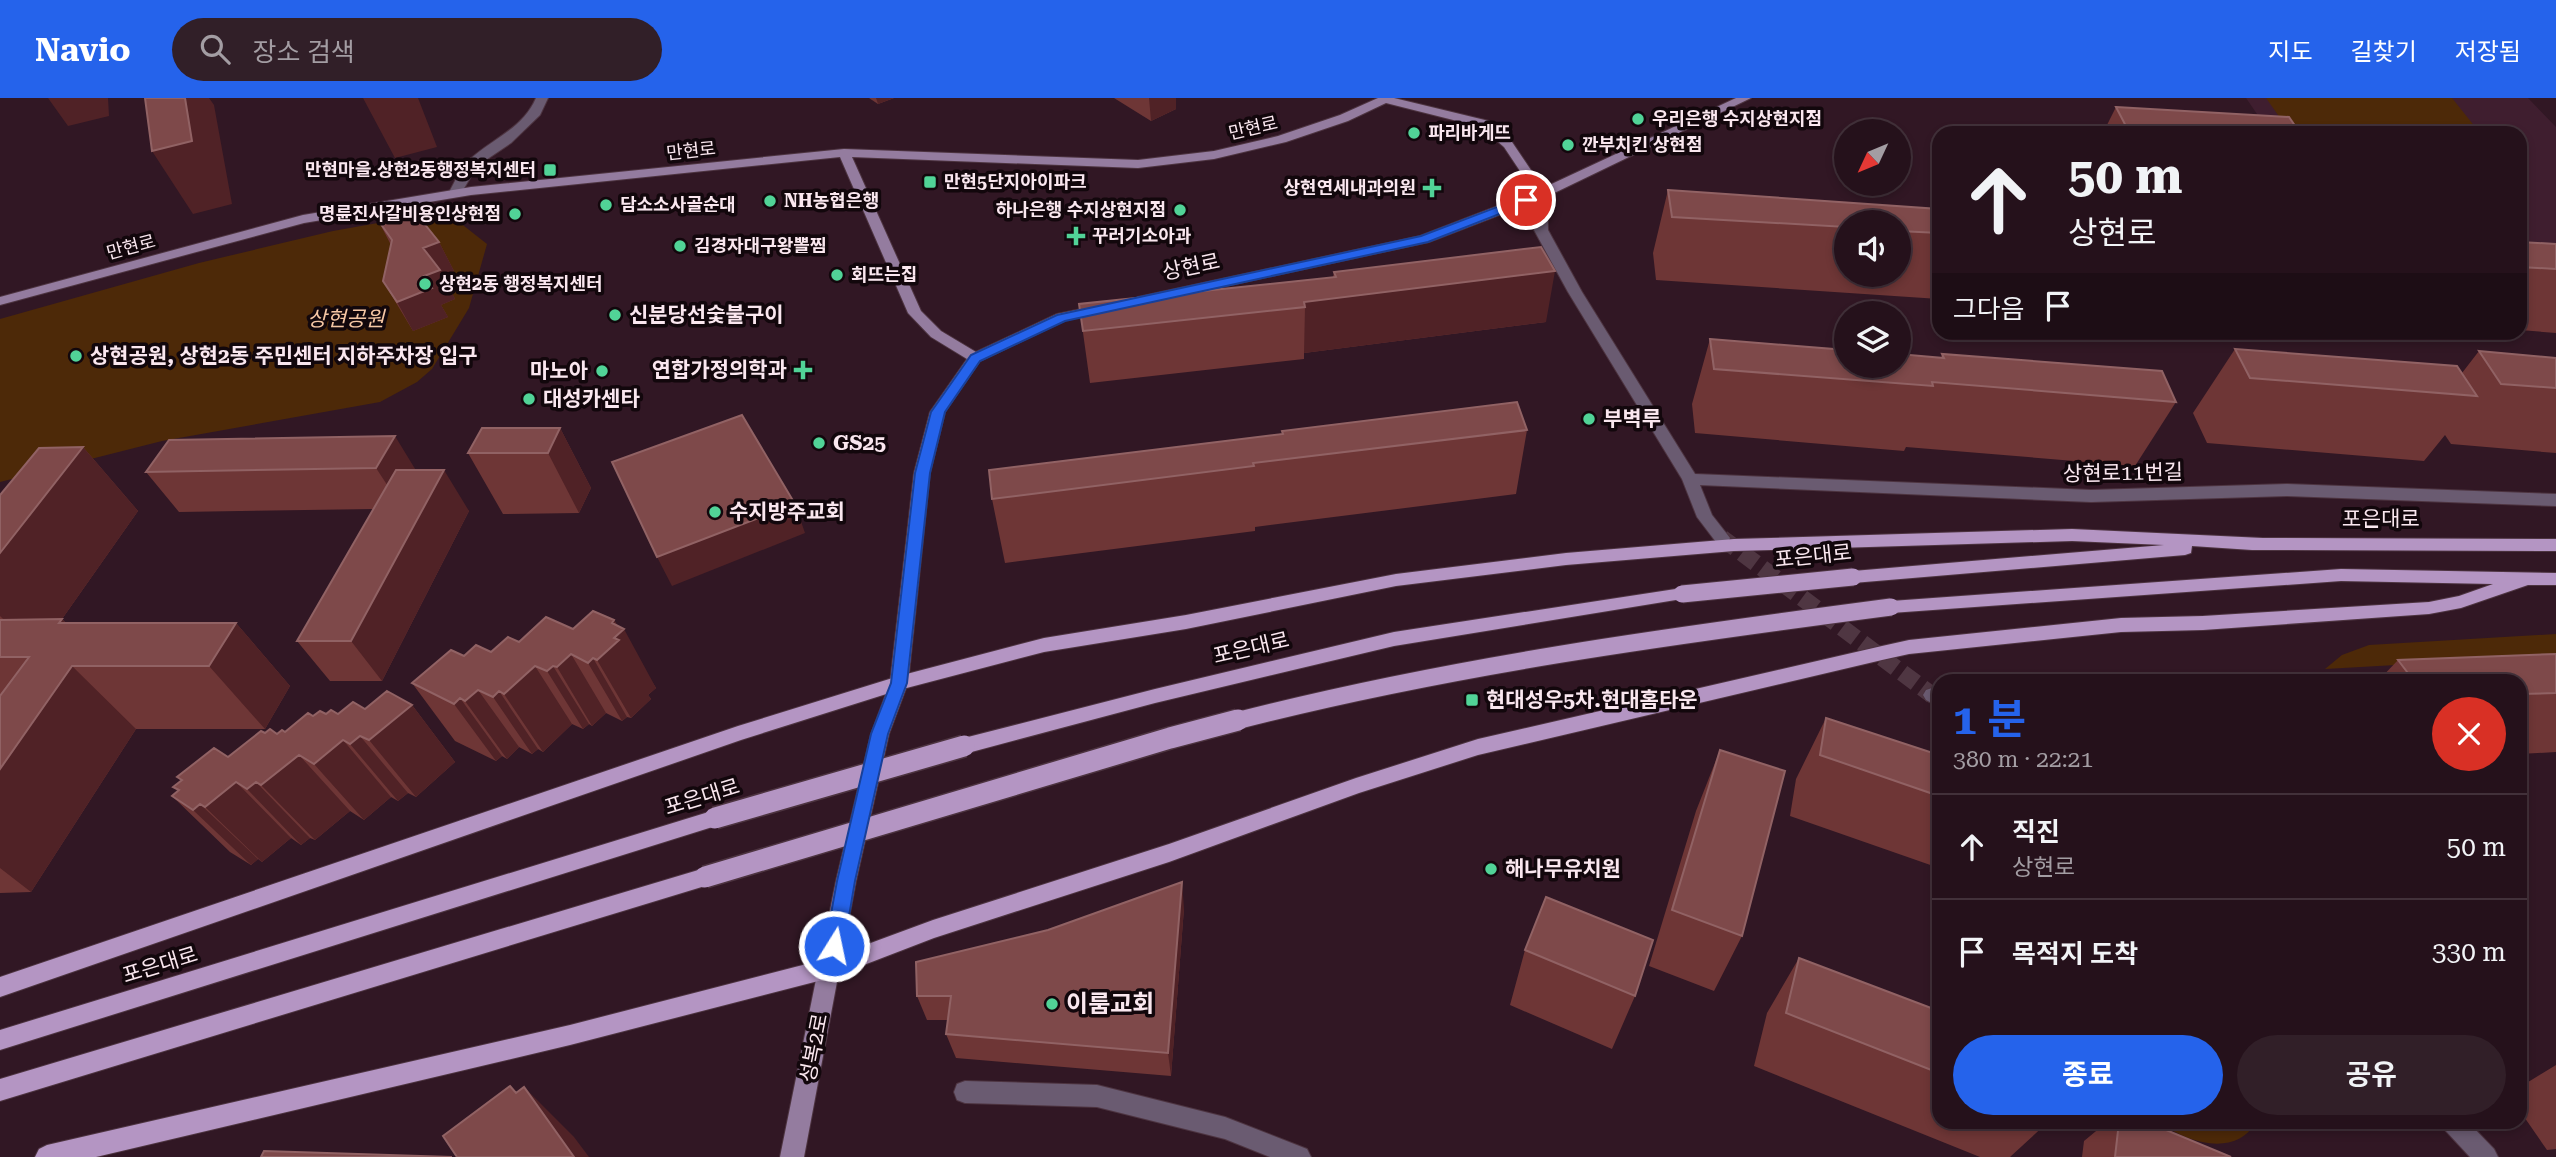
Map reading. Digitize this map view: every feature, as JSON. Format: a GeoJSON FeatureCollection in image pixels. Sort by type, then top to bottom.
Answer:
{"type":"FeatureCollection","features":[{"type":"Feature","properties":{"kind":"main road"},"geometry":{"type":"LineString","coordinates":[[0,987],[726,737],[899,683],[1044,645],[1186,622],[1396,580],[1566,559],[1764,544],[2072,535],[2260,543]]}},
{"type":"Feature","properties":{"kind":"main road","name":"포은대로"},"geometry":{"type":"LineString","coordinates":[[0,1040],[715,818],[977,742],[1394,639],[1682,594],[2260,543],[2556,545]]}},
{"type":"Feature","properties":{"kind":"main road"},"geometry":{"type":"LineString","coordinates":[[0,1090],[965,798],[1170,738],[1328,697],[1656,638],[1891,607],[2341,575],[2556,579]]}},
{"type":"Feature","properties":{"kind":"main road"},"geometry":{"type":"LineString","coordinates":[[47,1157],[570,1035],[830,968],[933,929],[1156,857],[1356,786],[1478,747],[1909,647],[2121,625],[2203,623],[2429,608],[2461,602],[2528,578]]}},
{"type":"Feature","properties":{"kind":"street"},"geometry":{"type":"LineString","coordinates":[[454,194],[472,164],[507,140],[536,112],[542,98]]}},
{"type":"Feature","properties":{"kind":"street","name":"상현로"},"geometry":{"type":"LineString","coordinates":[[975,358],[1062,317],[1424,239],[1541,194],[1745,98]]}},
{"type":"Feature","properties":{"kind":"street"},"geometry":{"type":"LineString","coordinates":[[1387,99],[1485,124],[1508,145],[1541,194],[1541,229],[1575,292],[1690,479],[1705,517],[1722,538]]}},
{"type":"Feature","properties":{"kind":"street","name":"만현로"},"geometry":{"type":"LineString","coordinates":[[0,301],[303,219],[454,194],[844,153],[1138,164],[1214,155],[1282,139],[1344,118],[1387,99]]}},
{"type":"Feature","properties":{"kind":"street"},"geometry":{"type":"LineString","coordinates":[[844,153],[915,313],[936,334],[975,358],[938,412],[922,473],[899,683]]}},
{"type":"Feature","properties":{"kind":"street","name":"상현로11번길"},"geometry":{"type":"LineString","coordinates":[[1690,479],[2091,496],[2287,490],[2556,500]]}},
{"type":"Feature","properties":{"kind":"street","name":"성복2로"},"geometry":{"type":"LineString","coordinates":[[792,1157],[846,881],[880,734],[899,683]]}},
{"type":"Feature","properties":{"kind":"street"},"geometry":{"type":"LineString","coordinates":[[965,1091],[1097,1096],[1225,1128],[1299,1157]]}},
{"type":"Feature","properties":{"kind":"street"},"geometry":{"type":"LineString","coordinates":[[2460,1129],[2486,1157]]}},
{"type":"Feature","properties":{"kind":"shaded area"},"geometry":{"type":"Polygon","coordinates":[[[2246,98],[2528,98],[2556,127],[2556,268],[2527,266],[2527,126],[2265,126],[2246,98]]]}},
{"type":"Feature","properties":{"kind":"green space"},"geometry":{"type":"Polygon","coordinates":[[[2266,98],[2452,98],[2474,126],[2286,126],[2266,98]]]}},
{"type":"Feature","properties":{"kind":"green space","name":"상현공원"},"geometry":{"type":"Polygon","coordinates":[[[445,211],[487,244],[469,308],[432,369],[417,382],[380,402],[162,441],[0,482],[0,319],[199,263],[333,231],[445,211]]]}},
{"type":"Feature","properties":{"kind":"green space"},"geometry":{"type":"Polygon","coordinates":[[[2556,634],[2556,656],[2325,669],[2342,655],[2369,645],[2556,634]]]}},
{"type":"Feature","properties":{"kind":"green space"},"geometry":{"type":"Polygon","coordinates":[[[2250,1129],[2237,1140],[2224,1143],[2198,1141],[2171,1130],[2250,1129]]]}},
{"type":"Feature","properties":{"kind":"building"},"geometry":{"type":"Polygon","coordinates":[[[145,98],[185,98],[192,141],[152,151],[145,98]]]}},
{"type":"Feature","properties":{"kind":"building"},"geometry":{"type":"Polygon","coordinates":[[[2116,107],[2289,117],[2295,126],[2126,126],[2116,107]]]}},
{"type":"Feature","properties":{"kind":"building"},"geometry":{"type":"Polygon","coordinates":[[[1668,190],[1932,209],[1932,233],[1911,232],[1911,210],[1834,210],[1834,226],[1672,217],[1668,190]]]}},
{"type":"Feature","properties":{"kind":"building"},"geometry":{"type":"Polygon","coordinates":[[[411,207],[439,242],[423,248],[440,270],[424,276],[432,288],[397,302],[383,281],[392,240],[378,220],[411,207]]]}},
{"type":"Feature","properties":{"kind":"building"},"geometry":{"type":"Polygon","coordinates":[[[2527,242],[2556,244],[2556,269],[2527,267],[2527,242]]]}},
{"type":"Feature","properties":{"kind":"building"},"geometry":{"type":"Polygon","coordinates":[[[1541,247],[1555,271],[1304,302],[1305,307],[1083,331],[1079,304],[1336,277],[1334,272],[1541,247]]]}},
{"type":"Feature","properties":{"kind":"building"},"geometry":{"type":"Polygon","coordinates":[[[1710,339],[1834,349],[1834,378],[1911,378],[1911,355],[1944,358],[1942,354],[2162,371],[2176,402],[1932,382],[1933,386],[1714,369],[1710,339]]]}},
{"type":"Feature","properties":{"kind":"building"},"geometry":{"type":"Polygon","coordinates":[[[2235,349],[2457,366],[2477,396],[2250,378],[2235,349]]]}},
{"type":"Feature","properties":{"kind":"building"},"geometry":{"type":"Polygon","coordinates":[[[2479,351],[2556,358],[2556,388],[2501,384],[2479,351]]]}},
{"type":"Feature","properties":{"kind":"building"},"geometry":{"type":"Polygon","coordinates":[[[1517,402],[1527,430],[1253,463],[1254,466],[992,499],[989,470],[1517,402]]]}},
{"type":"Feature","properties":{"kind":"building","name":"수지방주교회"},"geometry":{"type":"Polygon","coordinates":[[[742,415],[795,504],[657,557],[612,462],[742,415]]]}},
{"type":"Feature","properties":{"kind":"building"},"geometry":{"type":"Polygon","coordinates":[[[482,428],[560,428],[548,453],[468,453],[482,428]]]}},
{"type":"Feature","properties":{"kind":"building"},"geometry":{"type":"Polygon","coordinates":[[[395,436],[376,468],[146,472],[169,440],[395,436]]]}},
{"type":"Feature","properties":{"kind":"building"},"geometry":{"type":"Polygon","coordinates":[[[83,447],[0,553],[0,495],[39,448],[83,447]]]}},
{"type":"Feature","properties":{"kind":"building"},"geometry":{"type":"Polygon","coordinates":[[[396,470],[444,470],[351,641],[297,641],[396,470]]]}},
{"type":"Feature","properties":{"kind":"building"},"geometry":{"type":"Polygon","coordinates":[[[593,611],[614,620],[612,623],[624,629],[614,638],[619,640],[597,660],[593,658],[588,663],[571,654],[557,667],[553,666],[547,671],[535,666],[504,694],[499,691],[493,697],[478,690],[465,701],[460,698],[454,704],[412,683],[451,650],[464,656],[476,645],[491,652],[508,637],[519,642],[546,617],[573,629],[593,611]]]}},
{"type":"Feature","properties":{"kind":"building"},"geometry":{"type":"Polygon","coordinates":[[[62,619],[59,623],[236,623],[209,666],[72,666],[0,769],[0,696],[29,657],[0,657],[0,620],[62,619]]]}},
{"type":"Feature","properties":{"kind":"building"},"geometry":{"type":"Polygon","coordinates":[[[2556,654],[2556,693],[2527,694],[2527,674],[2409,674],[2398,660],[2556,654]]]}},
{"type":"Feature","properties":{"kind":"building"},"geometry":{"type":"Polygon","coordinates":[[[387,691],[412,705],[369,740],[360,736],[350,744],[343,740],[314,764],[299,755],[261,785],[256,782],[247,789],[236,782],[205,807],[200,804],[193,810],[172,796],[179,790],[173,787],[182,780],[177,777],[214,748],[228,757],[261,731],[265,733],[270,729],[277,734],[282,730],[285,732],[308,713],[313,716],[320,711],[326,714],[331,710],[338,714],[353,702],[365,709],[387,691]]]}},
{"type":"Feature","properties":{"kind":"building"},"geometry":{"type":"Polygon","coordinates":[[[1826,718],[1932,753],[1932,794],[1820,755],[1826,718]]]}},
{"type":"Feature","properties":{"kind":"building"},"geometry":{"type":"Polygon","coordinates":[[[1720,750],[1785,771],[1742,936],[1672,910],[1720,750]]]}},
{"type":"Feature","properties":{"kind":"building","name":"이룸교회"},"geometry":{"type":"Polygon","coordinates":[[[1182,882],[1168,1053],[946,1034],[951,996],[917,996],[916,962],[1048,930],[1182,882]]]}},
{"type":"Feature","properties":{"kind":"building"},"geometry":{"type":"Polygon","coordinates":[[[1546,897],[1653,940],[1635,996],[1525,950],[1546,897]]]}},
{"type":"Feature","properties":{"kind":"building"},"geometry":{"type":"Polygon","coordinates":[[[1799,958],[1932,1008],[1932,1070],[1786,1013],[1799,958]]]}},
{"type":"Feature","properties":{"kind":"building"},"geometry":{"type":"Polygon","coordinates":[[[510,1086],[516,1093],[524,1087],[574,1157],[457,1157],[443,1136],[510,1086]]]}},
{"type":"Feature","properties":{"kind":"building"},"geometry":{"type":"Polygon","coordinates":[[[2118,1129],[2164,1129],[2231,1157],[2115,1157],[2118,1129]]]}},
{"type":"Feature","properties":{"kind":"building"},"geometry":{"type":"Polygon","coordinates":[[[264,1151],[452,1157],[261,1157],[264,1151]]]}},
{"type":"Feature","properties":{"kind":"tunnel"},"geometry":{"type":"LineString","coordinates":[[1722,538],[1932,695]]}},
{"type":"Feature","properties":{"kind":"place","name":"우리은행 수지상현지점"},"geometry":{"type":"Point","coordinates":[1638,119]}},
{"type":"Feature","properties":{"kind":"place","name":"파리바게뜨"},"geometry":{"type":"Point","coordinates":[1414,133]}},
{"type":"Feature","properties":{"kind":"place","name":"깐부치킨 상현점"},"geometry":{"type":"Point","coordinates":[1568,145]}},
{"type":"Feature","properties":{"kind":"place","name":"만현마을.상현2동행정복지센터"},"geometry":{"type":"Point","coordinates":[550,170]}},
{"type":"Feature","properties":{"kind":"place","name":"만현5단지아이파크"},"geometry":{"type":"Point","coordinates":[930,182]}},
{"type":"Feature","properties":{"kind":"place","name":"상현연세내과의원"},"geometry":{"type":"Point","coordinates":[1432,188]}},
{"type":"Feature","properties":{"kind":"place","name":"NH농협은행"},"geometry":{"type":"Point","coordinates":[770,201]}},
{"type":"Feature","properties":{"kind":"place","name":"담소소사골순대"},"geometry":{"type":"Point","coordinates":[606,205]}},
{"type":"Feature","properties":{"kind":"place","name":"하나은행 수지상현지점"},"geometry":{"type":"Point","coordinates":[1180,210]}},
{"type":"Feature","properties":{"kind":"place","name":"명륜진사갈비용인상현점"},"geometry":{"type":"Point","coordinates":[515,214]}},
{"type":"Feature","properties":{"kind":"place","name":"꾸러기소아과"},"geometry":{"type":"Point","coordinates":[1076,236]}},
{"type":"Feature","properties":{"kind":"place","name":"김경자대구왕뽈찜"},"geometry":{"type":"Point","coordinates":[680,246]}},
{"type":"Feature","properties":{"kind":"place","name":"회뜨는집"},"geometry":{"type":"Point","coordinates":[837,275]}},
{"type":"Feature","properties":{"kind":"place","name":"상현2동 행정복지센터"},"geometry":{"type":"Point","coordinates":[425,284]}},
{"type":"Feature","properties":{"kind":"place","name":"신분당선숯불구이"},"geometry":{"type":"Point","coordinates":[615,315]}},
{"type":"Feature","properties":{"kind":"place","name":"상현공원, 상현2동 주민센터 지하주차장 입구"},"geometry":{"type":"Point","coordinates":[76,356]}},
{"type":"Feature","properties":{"kind":"place","name":"연합가정의학과"},"geometry":{"type":"Point","coordinates":[803,370]}},
{"type":"Feature","properties":{"kind":"place","name":"마노아"},"geometry":{"type":"Point","coordinates":[602,371]}},
{"type":"Feature","properties":{"kind":"place","name":"대성카센타"},"geometry":{"type":"Point","coordinates":[529,399]}},
{"type":"Feature","properties":{"kind":"place","name":"부벽루"},"geometry":{"type":"Point","coordinates":[1589,419]}},
{"type":"Feature","properties":{"kind":"place","name":"GS25"},"geometry":{"type":"Point","coordinates":[819,443]}},
{"type":"Feature","properties":{"kind":"place","name":"수지방주교회"},"geometry":{"type":"Point","coordinates":[715,512]}},
{"type":"Feature","properties":{"kind":"place","name":"현대성우5차.현대홈타운"},"geometry":{"type":"Point","coordinates":[1472,700]}},
{"type":"Feature","properties":{"kind":"place","name":"해나무유치원"},"geometry":{"type":"Point","coordinates":[1491,869]}},
{"type":"Feature","properties":{"kind":"place","name":"이룸교회"},"geometry":{"type":"Point","coordinates":[1052,1004]}},
{"type":"Feature","properties":{"kind":"route"},"geometry":{"type":"LineString","coordinates":[[834,946],[880,734],[899,683],[922,473],[938,412],[975,358],[1062,317],[1424,239],[1526,200]]}}]}
